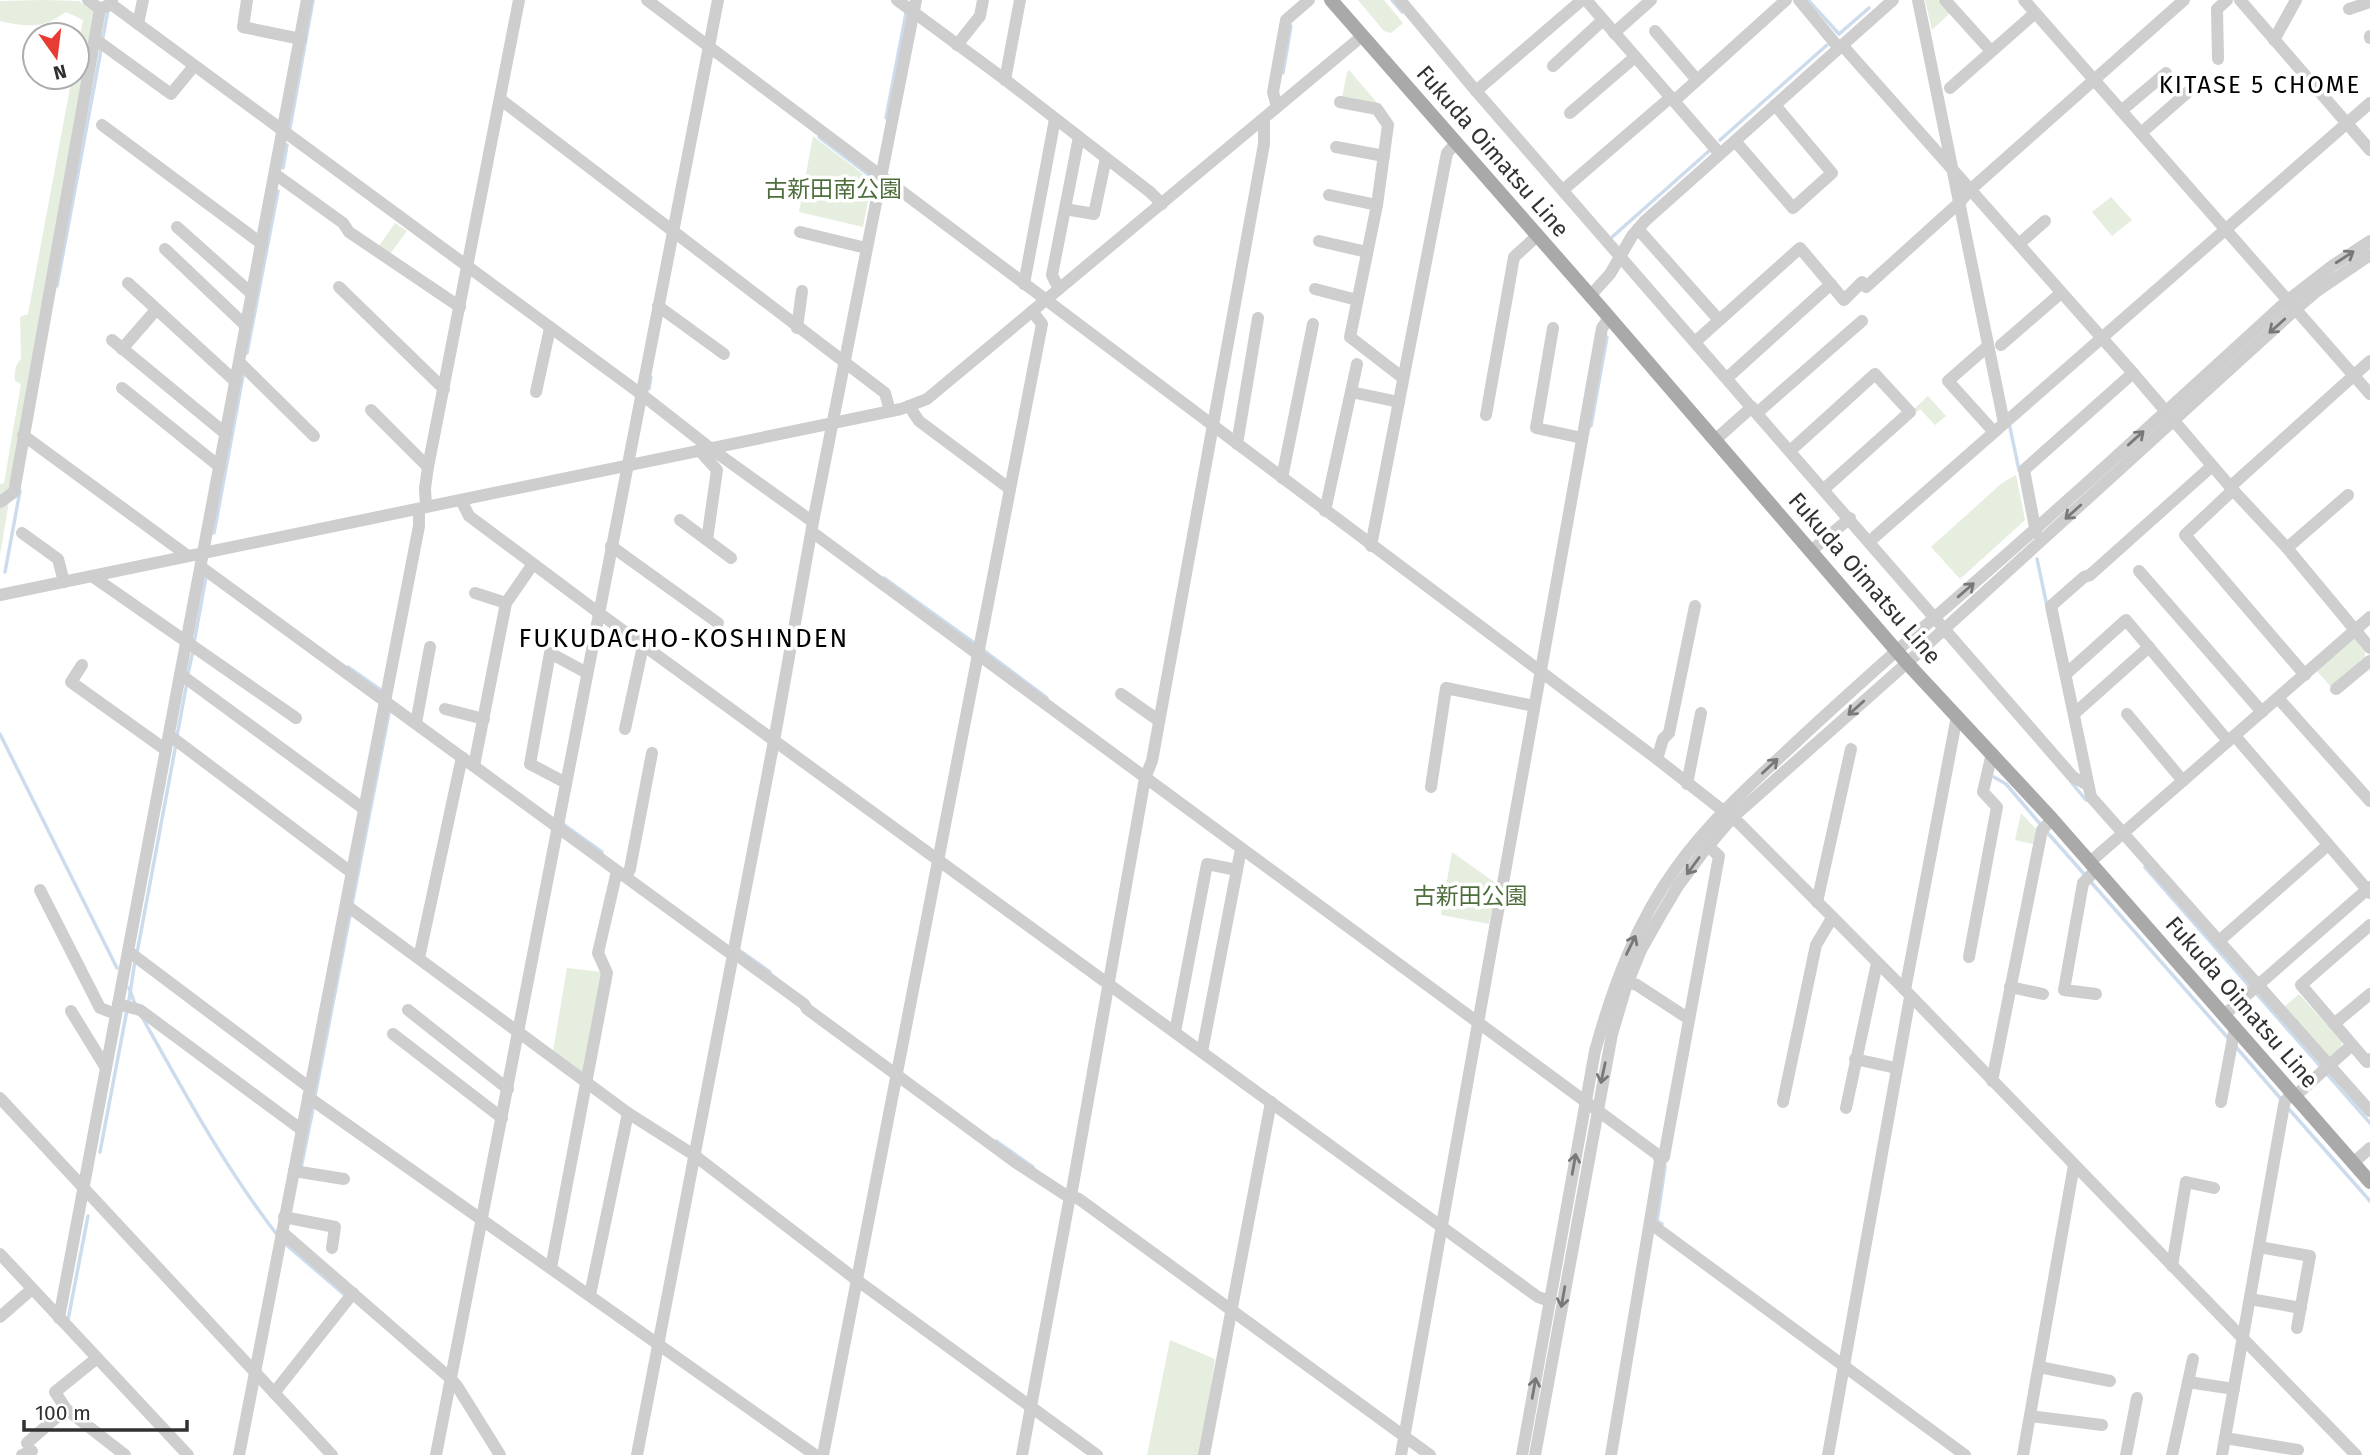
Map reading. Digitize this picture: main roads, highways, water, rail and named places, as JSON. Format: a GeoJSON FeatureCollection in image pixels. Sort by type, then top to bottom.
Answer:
{"type":"FeatureCollection","features":[{"type":"Feature","properties":{"kind":"main road","name":"Fukuda Oimatsu Line"},"geometry":{"type":"LineString","coordinates":[[1331,0],[1907,663],[1992,753],[2046,825],[2224,1014],[2233,1038],[2370,1182]]}},
{"type":"Feature","properties":{"kind":"waterway"},"geometry":{"type":"LineString","coordinates":[[290,128],[313,0]]}},
{"type":"Feature","properties":{"kind":"waterway"},"geometry":{"type":"LineString","coordinates":[[1392,0],[1402,12]]}},
{"type":"Feature","properties":{"kind":"waterway"},"geometry":{"type":"LineString","coordinates":[[1808,0],[1839,34],[1869,8]]}},
{"type":"Feature","properties":{"kind":"waterway"},"geometry":{"type":"LineString","coordinates":[[103,37],[110,10]]}},
{"type":"Feature","properties":{"kind":"waterway"},"geometry":{"type":"LineString","coordinates":[[886,118],[906,13]]}},
{"type":"Feature","properties":{"kind":"waterway"},"geometry":{"type":"LineString","coordinates":[[1283,73],[1291,26]]}},
{"type":"Feature","properties":{"kind":"waterway"},"geometry":{"type":"LineString","coordinates":[[1720,140],[1827,45]]}},
{"type":"Feature","properties":{"kind":"waterway"},"geometry":{"type":"LineString","coordinates":[[57,286],[101,50]]}},
{"type":"Feature","properties":{"kind":"waterway"},"geometry":{"type":"LineString","coordinates":[[819,137],[873,178]]}},
{"type":"Feature","properties":{"kind":"waterway"},"geometry":{"type":"LineString","coordinates":[[283,168],[287,145]]}},
{"type":"Feature","properties":{"kind":"waterway"},"geometry":{"type":"LineString","coordinates":[[1611,238],[1709,151]]}},
{"type":"Feature","properties":{"kind":"waterway"},"geometry":{"type":"LineString","coordinates":[[247,353],[278,191]]}},
{"type":"Feature","properties":{"kind":"waterway"},"geometry":{"type":"LineString","coordinates":[[1591,426],[1607,337]]}},
{"type":"Feature","properties":{"kind":"waterway"},"geometry":{"type":"LineString","coordinates":[[214,533],[243,376]]}},
{"type":"Feature","properties":{"kind":"waterway"},"geometry":{"type":"LineString","coordinates":[[649,389],[651,377]]}},
{"type":"Feature","properties":{"kind":"waterway"},"geometry":{"type":"LineString","coordinates":[[2009,423],[2019,470]]}},
{"type":"Feature","properties":{"kind":"waterway"},"geometry":{"type":"LineString","coordinates":[[5,572],[20,491]]}},
{"type":"Feature","properties":{"kind":"waterway"},"geometry":{"type":"LineString","coordinates":[[2037,559],[2047,606]]}},
{"type":"Feature","properties":{"kind":"waterway"},"geometry":{"type":"LineString","coordinates":[[194,643],[206,577]]}},
{"type":"Feature","properties":{"kind":"waterway"},"geometry":{"type":"LineString","coordinates":[[884,578],[977,645]]}},
{"type":"Feature","properties":{"kind":"waterway"},"geometry":{"type":"LineString","coordinates":[[983,650],[1047,698]]}},
{"type":"Feature","properties":{"kind":"waterway"},"geometry":{"type":"LineString","coordinates":[[188,674],[193,651]]}},
{"type":"Feature","properties":{"kind":"waterway"},"geometry":{"type":"LineString","coordinates":[[348,667],[385,693]]}},
{"type":"Feature","properties":{"kind":"waterway"},"geometry":{"type":"LineString","coordinates":[[177,736],[187,682]]}},
{"type":"Feature","properties":{"kind":"waterway"},"geometry":{"type":"LineString","coordinates":[[315,1096],[390,708]]}},
{"type":"Feature","properties":{"kind":"waterway"},"geometry":{"type":"LineString","coordinates":[[0,734],[117,968]]}},
{"type":"Feature","properties":{"kind":"waterway"},"geometry":{"type":"LineString","coordinates":[[137,953],[176,744]]}},
{"type":"Feature","properties":{"kind":"waterway"},"geometry":{"type":"LineString","coordinates":[[1994,777],[2006,784],[2041,825]]}},
{"type":"Feature","properties":{"kind":"waterway"},"geometry":{"type":"LineString","coordinates":[[2071,782],[2086,800]]}},
{"type":"Feature","properties":{"kind":"waterway"},"geometry":{"type":"LineString","coordinates":[[560,822],[602,852]]}},
{"type":"Feature","properties":{"kind":"waterway"},"geometry":{"type":"LineString","coordinates":[[2046,831],[2085,875]]}},
{"type":"Feature","properties":{"kind":"waterway"},"geometry":{"type":"LineString","coordinates":[[2145,867],[2251,988]]}},
{"type":"Feature","properties":{"kind":"waterway"},"geometry":{"type":"LineString","coordinates":[[2090,881],[2228,1038]]}},
{"type":"Feature","properties":{"kind":"waterway"},"geometry":{"type":"LineString","coordinates":[[736,948],[770,972]]}},
{"type":"Feature","properties":{"kind":"waterway"},"geometry":{"type":"LineString","coordinates":[[129,1000],[135,961]]}},
{"type":"Feature","properties":{"kind":"waterway"},"geometry":{"type":"LineString","coordinates":[[129,988],[135,1004]]}},
{"type":"Feature","properties":{"kind":"waterway"},"geometry":{"type":"LineString","coordinates":[[2256,993],[2370,1123]]}},
{"type":"Feature","properties":{"kind":"waterway"},"geometry":{"type":"LineString","coordinates":[[100,1152],[127,1010]]}},
{"type":"Feature","properties":{"kind":"waterway"},"geometry":{"type":"LineString","coordinates":[[142,1017],[223,1157],[278,1236]]}},
{"type":"Feature","properties":{"kind":"waterway"},"geometry":{"type":"LineString","coordinates":[[2236,1047],[2281,1099]]}},
{"type":"Feature","properties":{"kind":"waterway"},"geometry":{"type":"LineString","coordinates":[[301,1168],[314,1104]]}},
{"type":"Feature","properties":{"kind":"waterway"},"geometry":{"type":"LineString","coordinates":[[2288,1108],[2370,1201]]}},
{"type":"Feature","properties":{"kind":"waterway"},"geometry":{"type":"LineString","coordinates":[[996,1141],[1033,1167]]}},
{"type":"Feature","properties":{"kind":"waterway"},"geometry":{"type":"LineString","coordinates":[[1662,1224],[1657,1221],[1664,1162]]}},
{"type":"Feature","properties":{"kind":"waterway"},"geometry":{"type":"LineString","coordinates":[[68,1320],[88,1216]]}},
{"type":"Feature","properties":{"kind":"waterway"},"geometry":{"type":"LineString","coordinates":[[283,1242],[346,1296]]}},
{"type":"Feature","properties":{"kind":"district","name":"KITASE 5 CHOME"},"geometry":{"type":"Point","coordinates":[2260,85]}},
{"type":"Feature","properties":{"kind":"district","name":"FUKUDACHO-KOSHINDEN"},"geometry":{"type":"Point","coordinates":[684,638]}},
{"type":"Feature","properties":{"kind":"park label","name":"古新田南公園"},"geometry":{"type":"Point","coordinates":[833,189]}},
{"type":"Feature","properties":{"kind":"park label","name":"古新田公園"},"geometry":{"type":"Point","coordinates":[1470,896]}}]}
